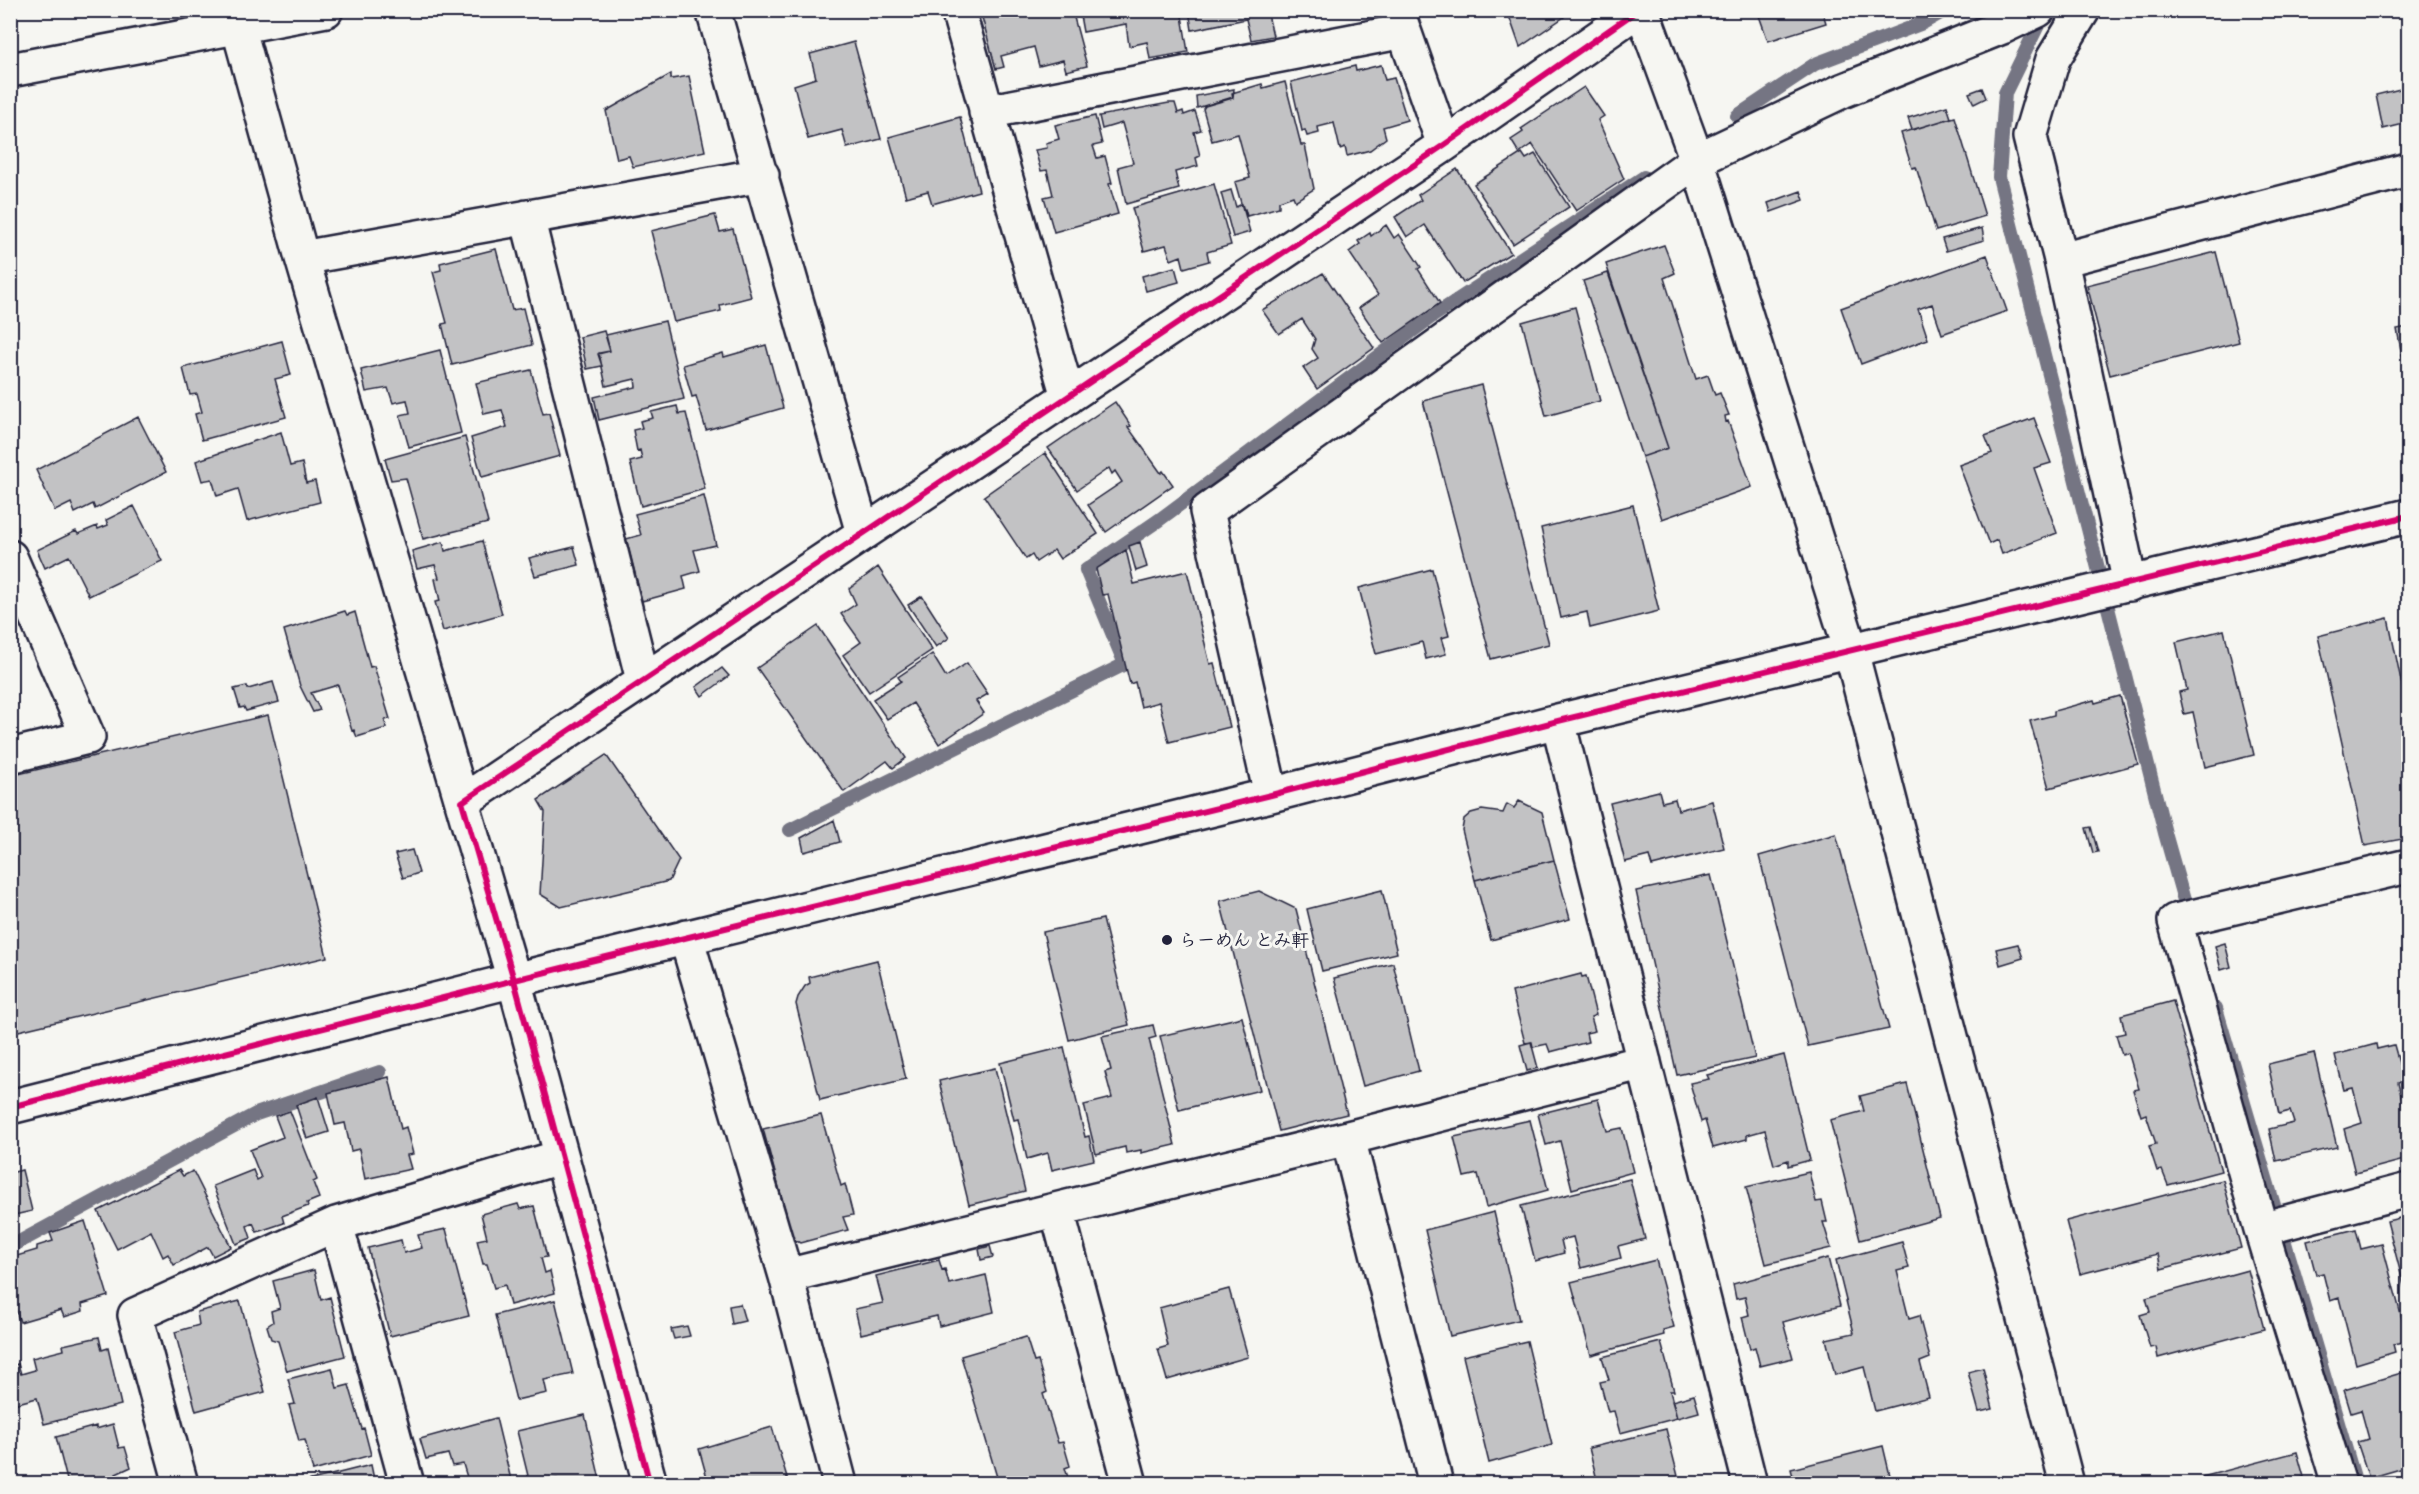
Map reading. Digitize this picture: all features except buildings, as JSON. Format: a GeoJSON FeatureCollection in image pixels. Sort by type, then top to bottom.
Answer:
{"type":"FeatureCollection","features":[{"type":"Feature","properties":{"kind":"street"},"geometry":{"type":"LineString","coordinates":[[10,70],[326,10]]}},
{"type":"Feature","properties":{"kind":"street"},"geometry":{"type":"LineString","coordinates":[[713,10],[863,533]]}},
{"type":"Feature","properties":{"kind":"street"},"geometry":{"type":"LineString","coordinates":[[958,10],[1068,396]]}},
{"type":"Feature","properties":{"kind":"street"},"geometry":{"type":"LineString","coordinates":[[462,802],[1444,145],[1640,10],[1694,151],[1851,651],[2067,1484]]}},
{"type":"Feature","properties":{"kind":"street"},"geometry":{"type":"LineString","coordinates":[[1271,795],[1207,511],[1694,151],[2002,27],[2038,10]]}},
{"type":"Feature","properties":{"kind":"street"},"geometry":{"type":"LineString","coordinates":[[2083,10],[2053,59],[2030,137],[2061,260],[2130,584]]}},
{"type":"Feature","properties":{"kind":"street"},"geometry":{"type":"LineString","coordinates":[[986,112],[1400,21],[1444,145]]}},
{"type":"Feature","properties":{"kind":"street"},"geometry":{"type":"LineString","coordinates":[[238,26],[302,258],[514,980],[650,1484]]}},
{"type":"Feature","properties":{"kind":"street"},"geometry":{"type":"LineString","coordinates":[[2061,260],[2409,170]]}},
{"type":"Feature","properties":{"kind":"street"},"geometry":{"type":"LineString","coordinates":[[302,258],[762,175]]}},
{"type":"Feature","properties":{"kind":"street"},"geometry":{"type":"LineString","coordinates":[[527,217],[643,680]]}},
{"type":"Feature","properties":{"kind":"street"},"geometry":{"type":"LineString","coordinates":[[10,1107],[686,937],[1271,795],[1558,721],[2409,516]]}},
{"type":"Feature","properties":{"kind":"street"},"geometry":{"type":"LineString","coordinates":[[10,557],[88,737],[10,756]]}},
{"type":"Feature","properties":{"kind":"street"},"geometry":{"type":"LineString","coordinates":[[1558,721],[1750,1484]]}},
{"type":"Feature","properties":{"kind":"street"},"geometry":{"type":"LineString","coordinates":[[2339,1484],[2261,1229],[2175,921],[2409,866]]}},
{"type":"Feature","properties":{"kind":"street"},"geometry":{"type":"LineString","coordinates":[[686,937],[786,1276],[840,1484]]}},
{"type":"Feature","properties":{"kind":"street"},"geometry":{"type":"LineString","coordinates":[[786,1276],[1347,1138],[1644,1062]]}},
{"type":"Feature","properties":{"kind":"street"},"geometry":{"type":"LineString","coordinates":[[1347,1138],[1436,1484]]}},
{"type":"Feature","properties":{"kind":"street"},"geometry":{"type":"LineString","coordinates":[[181,1484],[135,1315],[336,1224],[560,1157]]}},
{"type":"Feature","properties":{"kind":"street"},"geometry":{"type":"LineString","coordinates":[[2261,1229],[2409,1190]]}},
{"type":"Feature","properties":{"kind":"street"},"geometry":{"type":"LineString","coordinates":[[1057,1210],[1130,1484]]}},
{"type":"Feature","properties":{"kind":"street"},"geometry":{"type":"LineString","coordinates":[[336,1224],[407,1484]]}},
{"type":"Feature","properties":{"kind":"waterway"},"geometry":{"type":"LineString","coordinates":[[1737,116],[1815,64],[1923,23],[1946,10]]}},
{"type":"Feature","properties":{"kind":"waterway"},"geometry":{"type":"LineString","coordinates":[[2044,13],[2005,93],[1999,177],[2165,833],[2189,918]]}},
{"type":"Feature","properties":{"kind":"waterway"},"geometry":{"type":"LineString","coordinates":[[790,830],[1125,664],[1086,570],[1159,520],[1430,318],[1644,177]]}},
{"type":"Feature","properties":{"kind":"waterway"},"geometry":{"type":"LineString","coordinates":[[2216,1008],[2356,1484]]}},
{"type":"Feature","properties":{"kind":"waterway"},"geometry":{"type":"LineString","coordinates":[[10,1247],[256,1114],[380,1072]]}},
{"type":"Feature","properties":{"kind":"cycle path"},"geometry":{"type":"LineString","coordinates":[[650,1484],[514,980],[462,802],[1444,145],[1638,10]]}},
{"type":"Feature","properties":{"kind":"cycle path"},"geometry":{"type":"LineString","coordinates":[[10,1107],[586,962],[1271,795],[1558,721],[2408,516]]}},
{"type":"Feature","properties":{"kind":"place","name":"らーめん とみ軒"},"geometry":{"type":"Point","coordinates":[1167,940]}}]}
